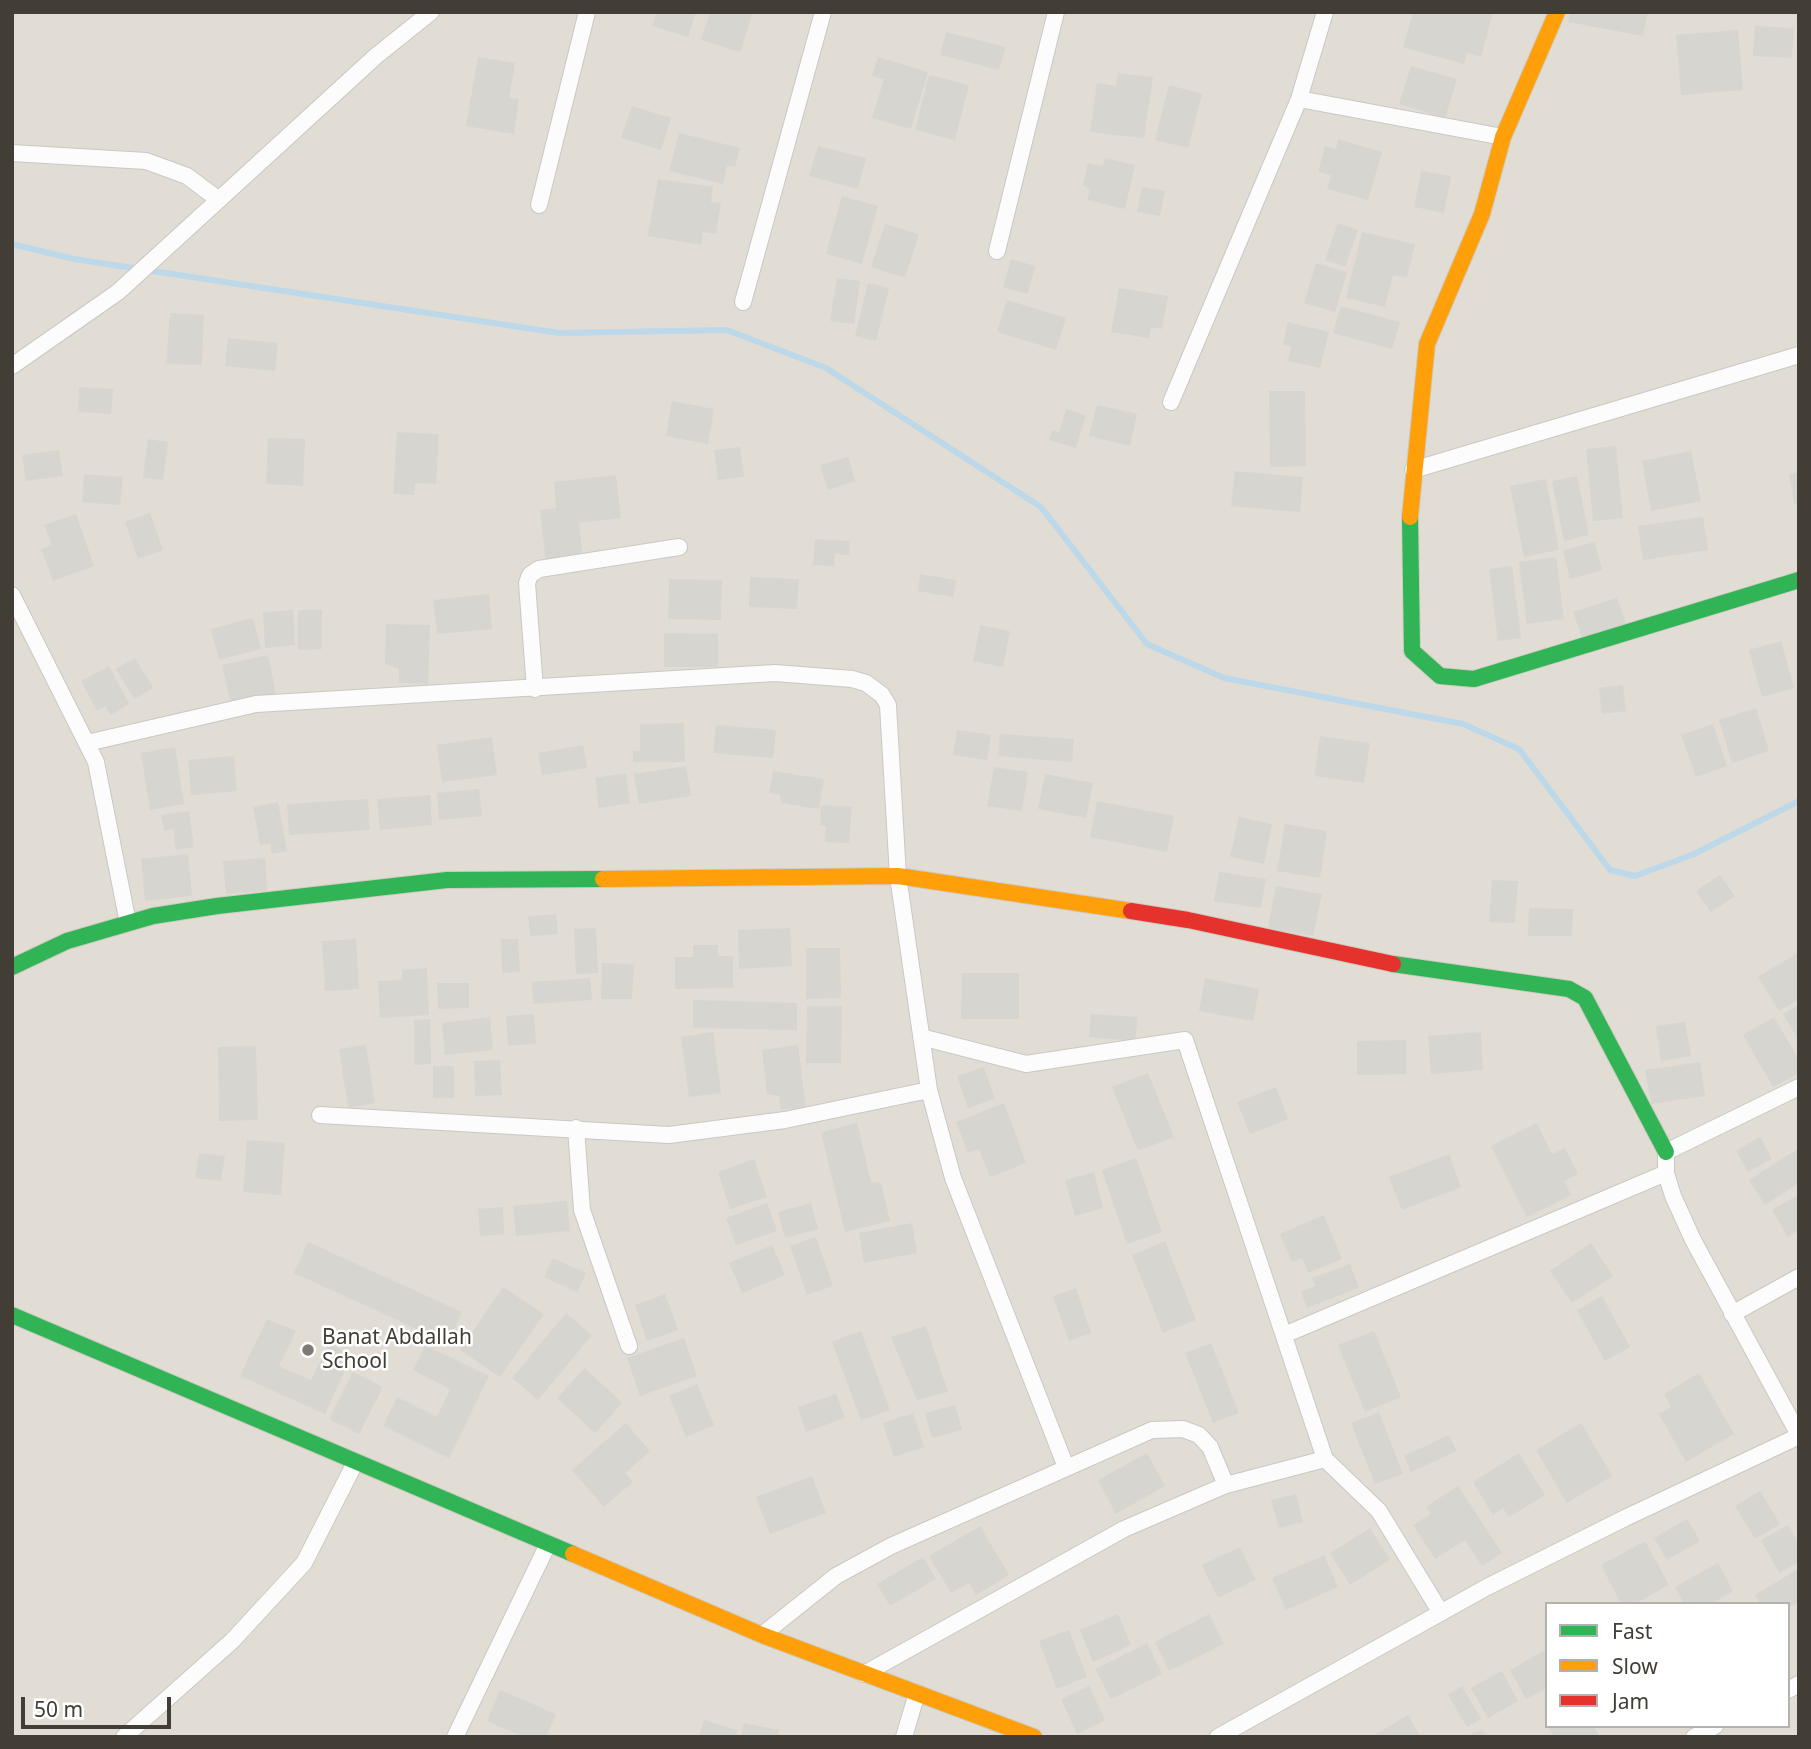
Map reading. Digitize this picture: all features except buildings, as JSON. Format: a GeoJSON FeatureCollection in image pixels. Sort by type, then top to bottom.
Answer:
{"type":"FeatureCollection","features":[{"type":"Feature","properties":{"kind":"street"},"geometry":{"type":"LineString","coordinates":[[12,366],[118,292],[376,55],[431,12]]}},
{"type":"Feature","properties":{"kind":"street"},"geometry":{"type":"LineString","coordinates":[[539,205],[587,12]]}},
{"type":"Feature","properties":{"kind":"street"},"geometry":{"type":"LineString","coordinates":[[743,302],[823,12]]}},
{"type":"Feature","properties":{"kind":"street"},"geometry":{"type":"LineString","coordinates":[[998,251],[1056,12]]}},
{"type":"Feature","properties":{"kind":"street"},"geometry":{"type":"LineString","coordinates":[[1171,402],[1299,99],[1325,12]]}},
{"type":"Feature","properties":{"kind":"street"},"geometry":{"type":"LineString","coordinates":[[1556,12],[1503,137],[1482,214],[1427,344],[1410,496],[1412,651],[1440,676],[1474,679],[1799,580]]}},
{"type":"Feature","properties":{"kind":"street"},"geometry":{"type":"LineString","coordinates":[[1299,99],[1503,137]]}},
{"type":"Feature","properties":{"kind":"street"},"geometry":{"type":"LineString","coordinates":[[12,153],[146,161],[187,176],[219,200]]}},
{"type":"Feature","properties":{"kind":"street"},"geometry":{"type":"LineString","coordinates":[[1413,470],[1799,355]]}},
{"type":"Feature","properties":{"kind":"street"},"geometry":{"type":"LineString","coordinates":[[536,689],[527,583],[530,575],[539,569],[679,547]]}},
{"type":"Feature","properties":{"kind":"street"},"geometry":{"type":"LineString","coordinates":[[12,594],[96,761],[128,923]]}},
{"type":"Feature","properties":{"kind":"street"},"geometry":{"type":"LineString","coordinates":[[87,743],[256,704],[775,673],[866,683],[882,695],[888,705],[898,876],[929,1090],[953,1178],[1066,1467]]}},
{"type":"Feature","properties":{"kind":"street"},"geometry":{"type":"LineString","coordinates":[[12,967],[67,941],[128,923],[217,906],[447,880],[898,876],[1188,920],[1419,970],[1569,989],[1585,998],[1667,1152],[1667,1173],[1673,1196],[1693,1240],[1799,1435],[1625,1518],[1441,1612],[1218,1737]]}},
{"type":"Feature","properties":{"kind":"street"},"geometry":{"type":"LineString","coordinates":[[922,1037],[1027,1064],[1185,1040],[1325,1459],[1379,1511],[1441,1612]]}},
{"type":"Feature","properties":{"kind":"street"},"geometry":{"type":"LineString","coordinates":[[1667,1152],[1799,1087]]}},
{"type":"Feature","properties":{"kind":"street"},"geometry":{"type":"LineString","coordinates":[[320,1115],[669,1135],[785,1120],[929,1090]]}},
{"type":"Feature","properties":{"kind":"street"},"geometry":{"type":"LineString","coordinates":[[576,1128],[582,1209],[629,1346]]}},
{"type":"Feature","properties":{"kind":"street"},"geometry":{"type":"LineString","coordinates":[[1284,1335],[1667,1173]]}},
{"type":"Feature","properties":{"kind":"street"},"geometry":{"type":"LineString","coordinates":[[1732,1314],[1799,1277]]}},
{"type":"Feature","properties":{"kind":"street"},"geometry":{"type":"LineString","coordinates":[[12,1315],[762,1635],[1034,1737]]}},
{"type":"Feature","properties":{"kind":"street"},"geometry":{"type":"LineString","coordinates":[[762,1635],[836,1576],[880,1552],[1152,1430],[1183,1429],[1199,1435],[1210,1447],[1226,1485]]}},
{"type":"Feature","properties":{"kind":"street"},"geometry":{"type":"LineString","coordinates":[[864,1674],[1124,1529],[1226,1485],[1325,1459]]}},
{"type":"Feature","properties":{"kind":"street"},"geometry":{"type":"LineString","coordinates":[[124,1737],[232,1641],[304,1563],[355,1463]]}},
{"type":"Feature","properties":{"kind":"street"},"geometry":{"type":"LineString","coordinates":[[474,1737],[457,1733],[548,1545]]}},
{"type":"Feature","properties":{"kind":"street"},"geometry":{"type":"LineString","coordinates":[[904,1737],[917,1693]]}},
{"type":"Feature","properties":{"kind":"street"},"geometry":{"type":"LineString","coordinates":[[1694,1737],[1711,1728]]}},
{"type":"Feature","properties":{"kind":"shaded area"},"geometry":{"type":"Polygon","coordinates":[[[12,12],[1799,12],[1799,1737],[12,1737],[12,12]]]}},
{"type":"Feature","properties":{"kind":"waterway"},"geometry":{"type":"LineString","coordinates":[[12,244],[74,259],[559,333],[727,330],[826,368],[1041,507],[1147,644],[1224,678],[1463,724],[1519,749],[1610,870],[1635,876],[1694,854],[1799,801]]}},
{"type":"Feature","properties":{"kind":"traffic: fast"},"geometry":{"type":"LineString","coordinates":[[1410,517],[1412,651],[1440,676],[1474,679],[1799,580]]}},
{"type":"Feature","properties":{"kind":"traffic: fast"},"geometry":{"type":"LineString","coordinates":[[12,967],[67,941],[153,916],[217,906],[447,880],[603,879]]}},
{"type":"Feature","properties":{"kind":"traffic: fast"},"geometry":{"type":"LineString","coordinates":[[1393,964],[1569,989],[1585,998],[1666,1152]]}},
{"type":"Feature","properties":{"kind":"traffic: fast"},"geometry":{"type":"LineString","coordinates":[[12,1315],[573,1554]]}},
{"type":"Feature","properties":{"kind":"traffic: slow"},"geometry":{"type":"LineString","coordinates":[[1410,517],[1427,344],[1482,214],[1503,137],[1557,12]]}},
{"type":"Feature","properties":{"kind":"traffic: slow"},"geometry":{"type":"LineString","coordinates":[[603,879],[898,876],[1131,911]]}},
{"type":"Feature","properties":{"kind":"traffic: slow"},"geometry":{"type":"LineString","coordinates":[[573,1554],[762,1635],[1034,1737]]}},
{"type":"Feature","properties":{"kind":"traffic: jam"},"geometry":{"type":"LineString","coordinates":[[1131,911],[1188,920],[1393,964]]}},
{"type":"Feature","properties":{"kind":"place","name":"Banat Abdallah School"},"geometry":{"type":"Point","coordinates":[308,1350]}}]}
